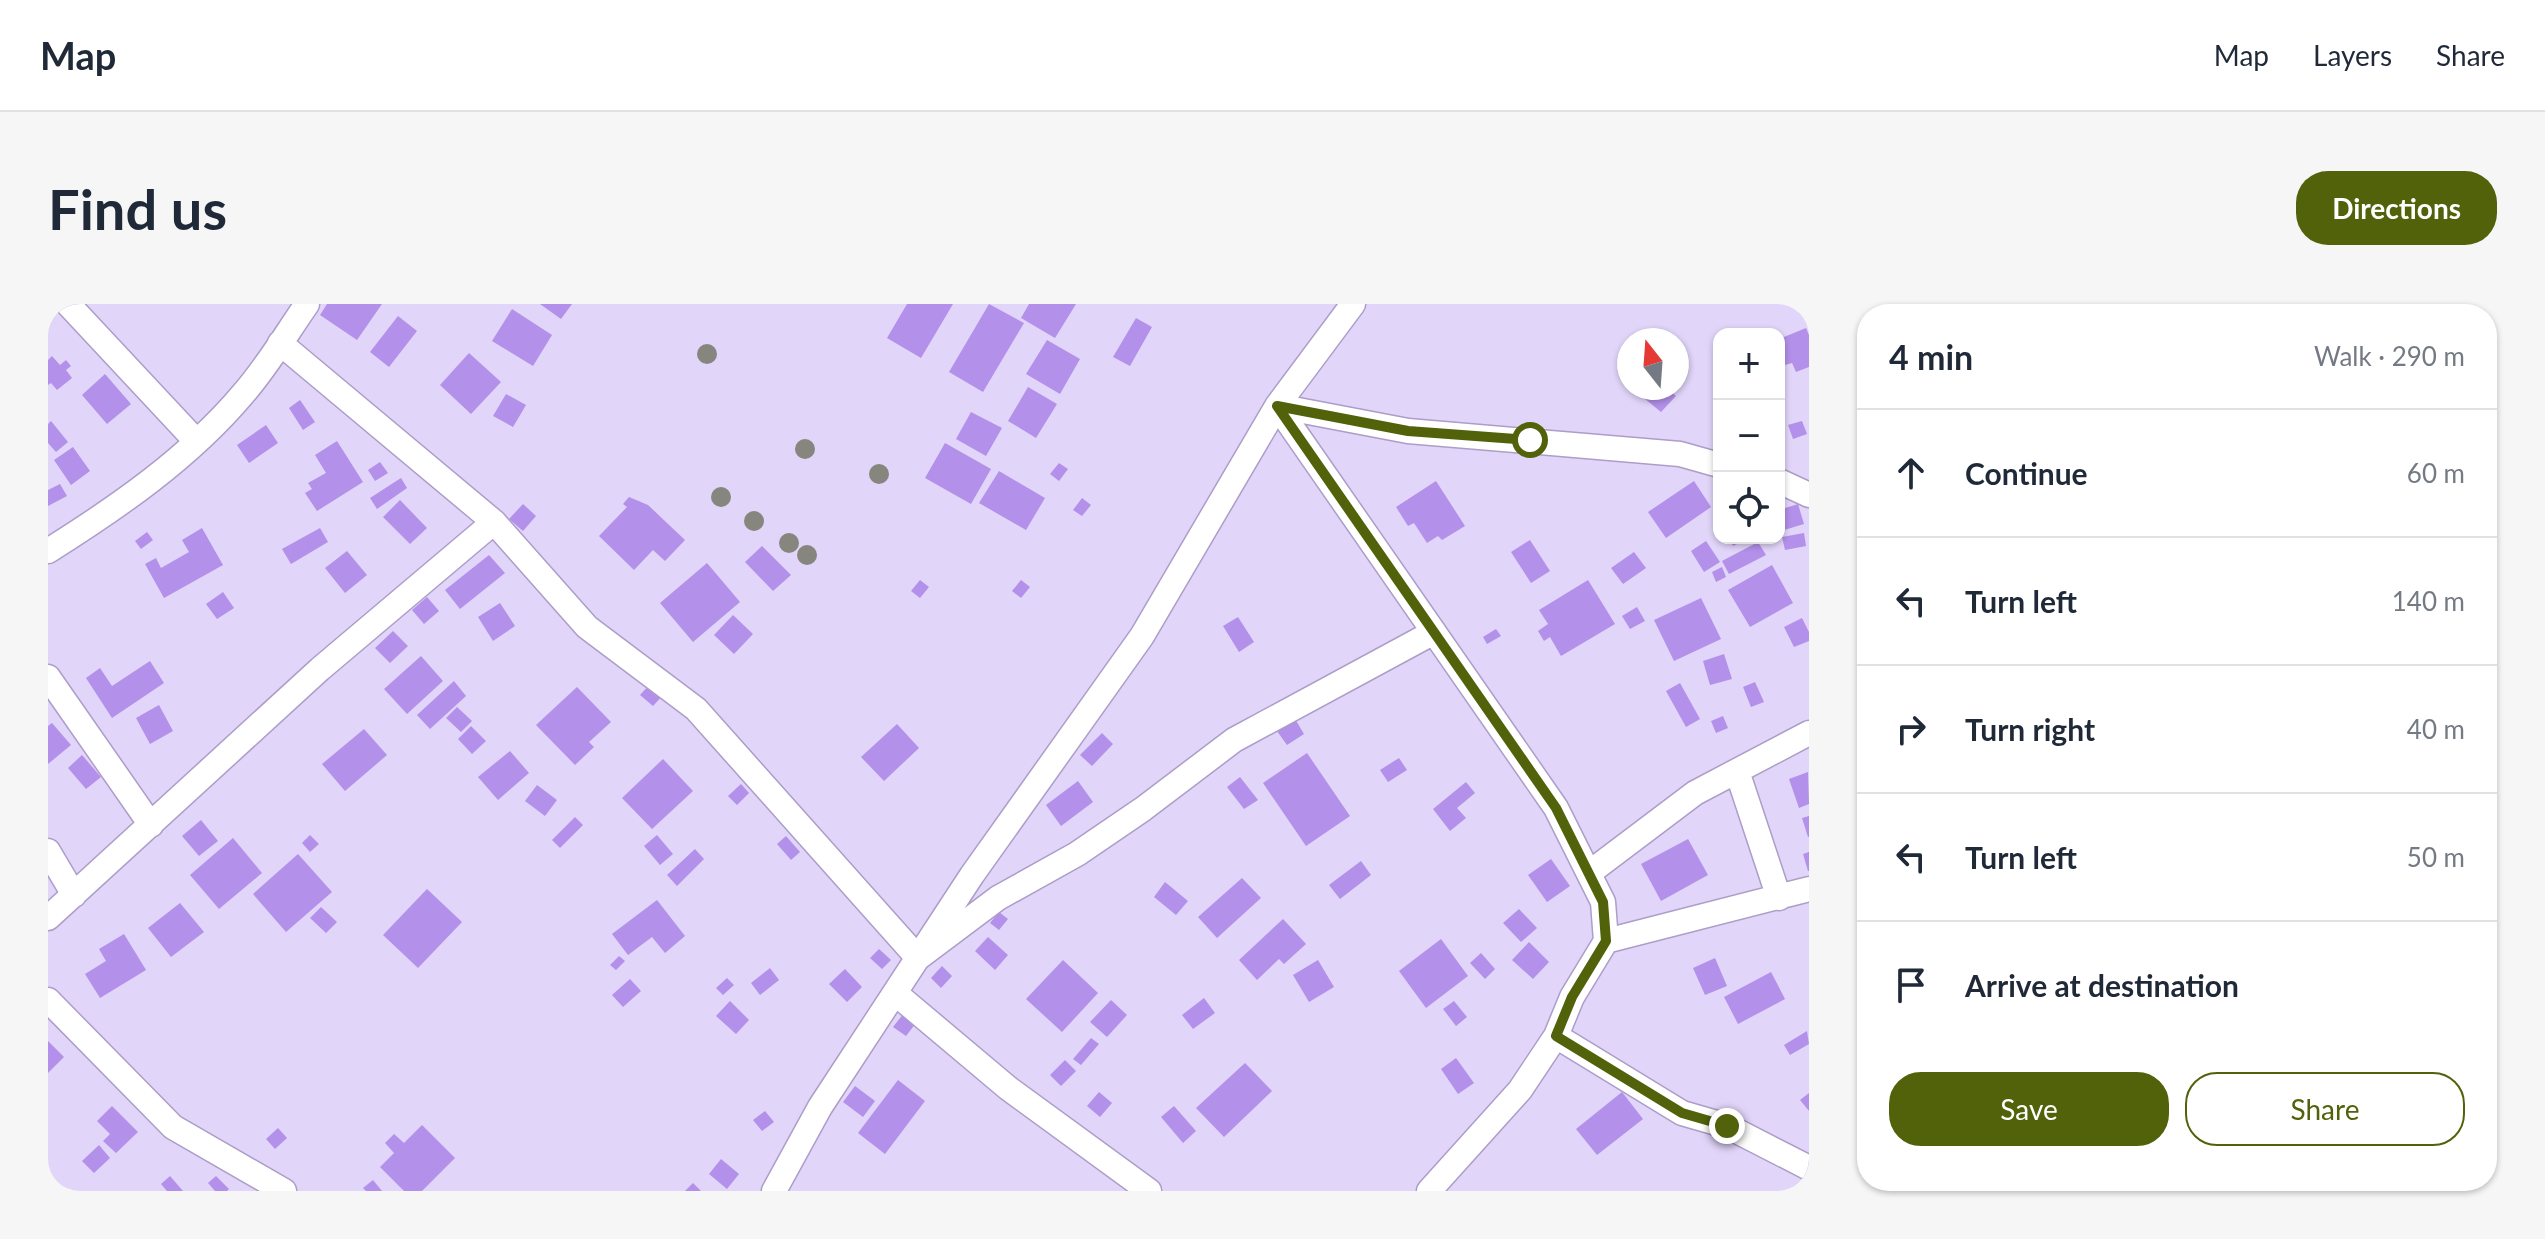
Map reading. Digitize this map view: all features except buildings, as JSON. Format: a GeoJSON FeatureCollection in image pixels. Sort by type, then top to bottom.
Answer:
{"type":"FeatureCollection","features":[{"type":"Feature","properties":{"kind":"street"},"geometry":{"type":"LineString","coordinates":[[68,304],[196,441]]}},
{"type":"Feature","properties":{"kind":"street"},"geometry":{"type":"LineString","coordinates":[[48,551],[175,463],[244,394],[307,304]]}},
{"type":"Feature","properties":{"kind":"street"},"geometry":{"type":"LineString","coordinates":[[774,1191],[820,1107],[972,875],[1142,636],[1277,406],[1353,304]]}},
{"type":"Feature","properties":{"kind":"street"},"geometry":{"type":"LineString","coordinates":[[280,343],[494,522],[587,627],[696,709],[918,958]]}},
{"type":"Feature","properties":{"kind":"street"},"geometry":{"type":"LineString","coordinates":[[1277,406],[1408,431],[1680,454],[1713,463]]}},
{"type":"Feature","properties":{"kind":"street"},"geometry":{"type":"LineString","coordinates":[[1277,406],[1556,808],[1603,902],[1606,941],[1572,997],[1556,1036],[1520,1090],[1429,1191]]}},
{"type":"Feature","properties":{"kind":"street"},"geometry":{"type":"LineString","coordinates":[[1785,484],[1809,495]]}},
{"type":"Feature","properties":{"kind":"street"},"geometry":{"type":"LineString","coordinates":[[48,918],[320,669],[494,522]]}},
{"type":"Feature","properties":{"kind":"street"},"geometry":{"type":"LineString","coordinates":[[918,958],[998,898],[1077,854],[1143,809],[1234,740],[1434,632]]}},
{"type":"Feature","properties":{"kind":"street"},"geometry":{"type":"LineString","coordinates":[[48,677],[55,706],[151,825]]}},
{"type":"Feature","properties":{"kind":"street"},"geometry":{"type":"LineString","coordinates":[[1589,873],[1695,793],[1809,733]]}},
{"type":"Feature","properties":{"kind":"street"},"geometry":{"type":"LineString","coordinates":[[1737,771],[1779,898]]}},
{"type":"Feature","properties":{"kind":"street"},"geometry":{"type":"LineString","coordinates":[[48,851],[74,895]]}},
{"type":"Feature","properties":{"kind":"street"},"geometry":{"type":"LineString","coordinates":[[1606,941],[1809,889]]}},
{"type":"Feature","properties":{"kind":"street"},"geometry":{"type":"LineString","coordinates":[[895,993],[1008,1088],[1149,1191]]}},
{"type":"Feature","properties":{"kind":"street"},"geometry":{"type":"LineString","coordinates":[[48,1000],[173,1127],[284,1191]]}},
{"type":"Feature","properties":{"kind":"street"},"geometry":{"type":"LineString","coordinates":[[1556,1036],[1682,1113],[1727,1126],[1809,1168]]}},
{"type":"Feature","properties":{"kind":"route"},"geometry":{"type":"LineString","coordinates":[[1530,440],[1408,431],[1277,406],[1556,808],[1603,902],[1606,941],[1572,997],[1556,1036],[1682,1113],[1727,1126]]}}]}
